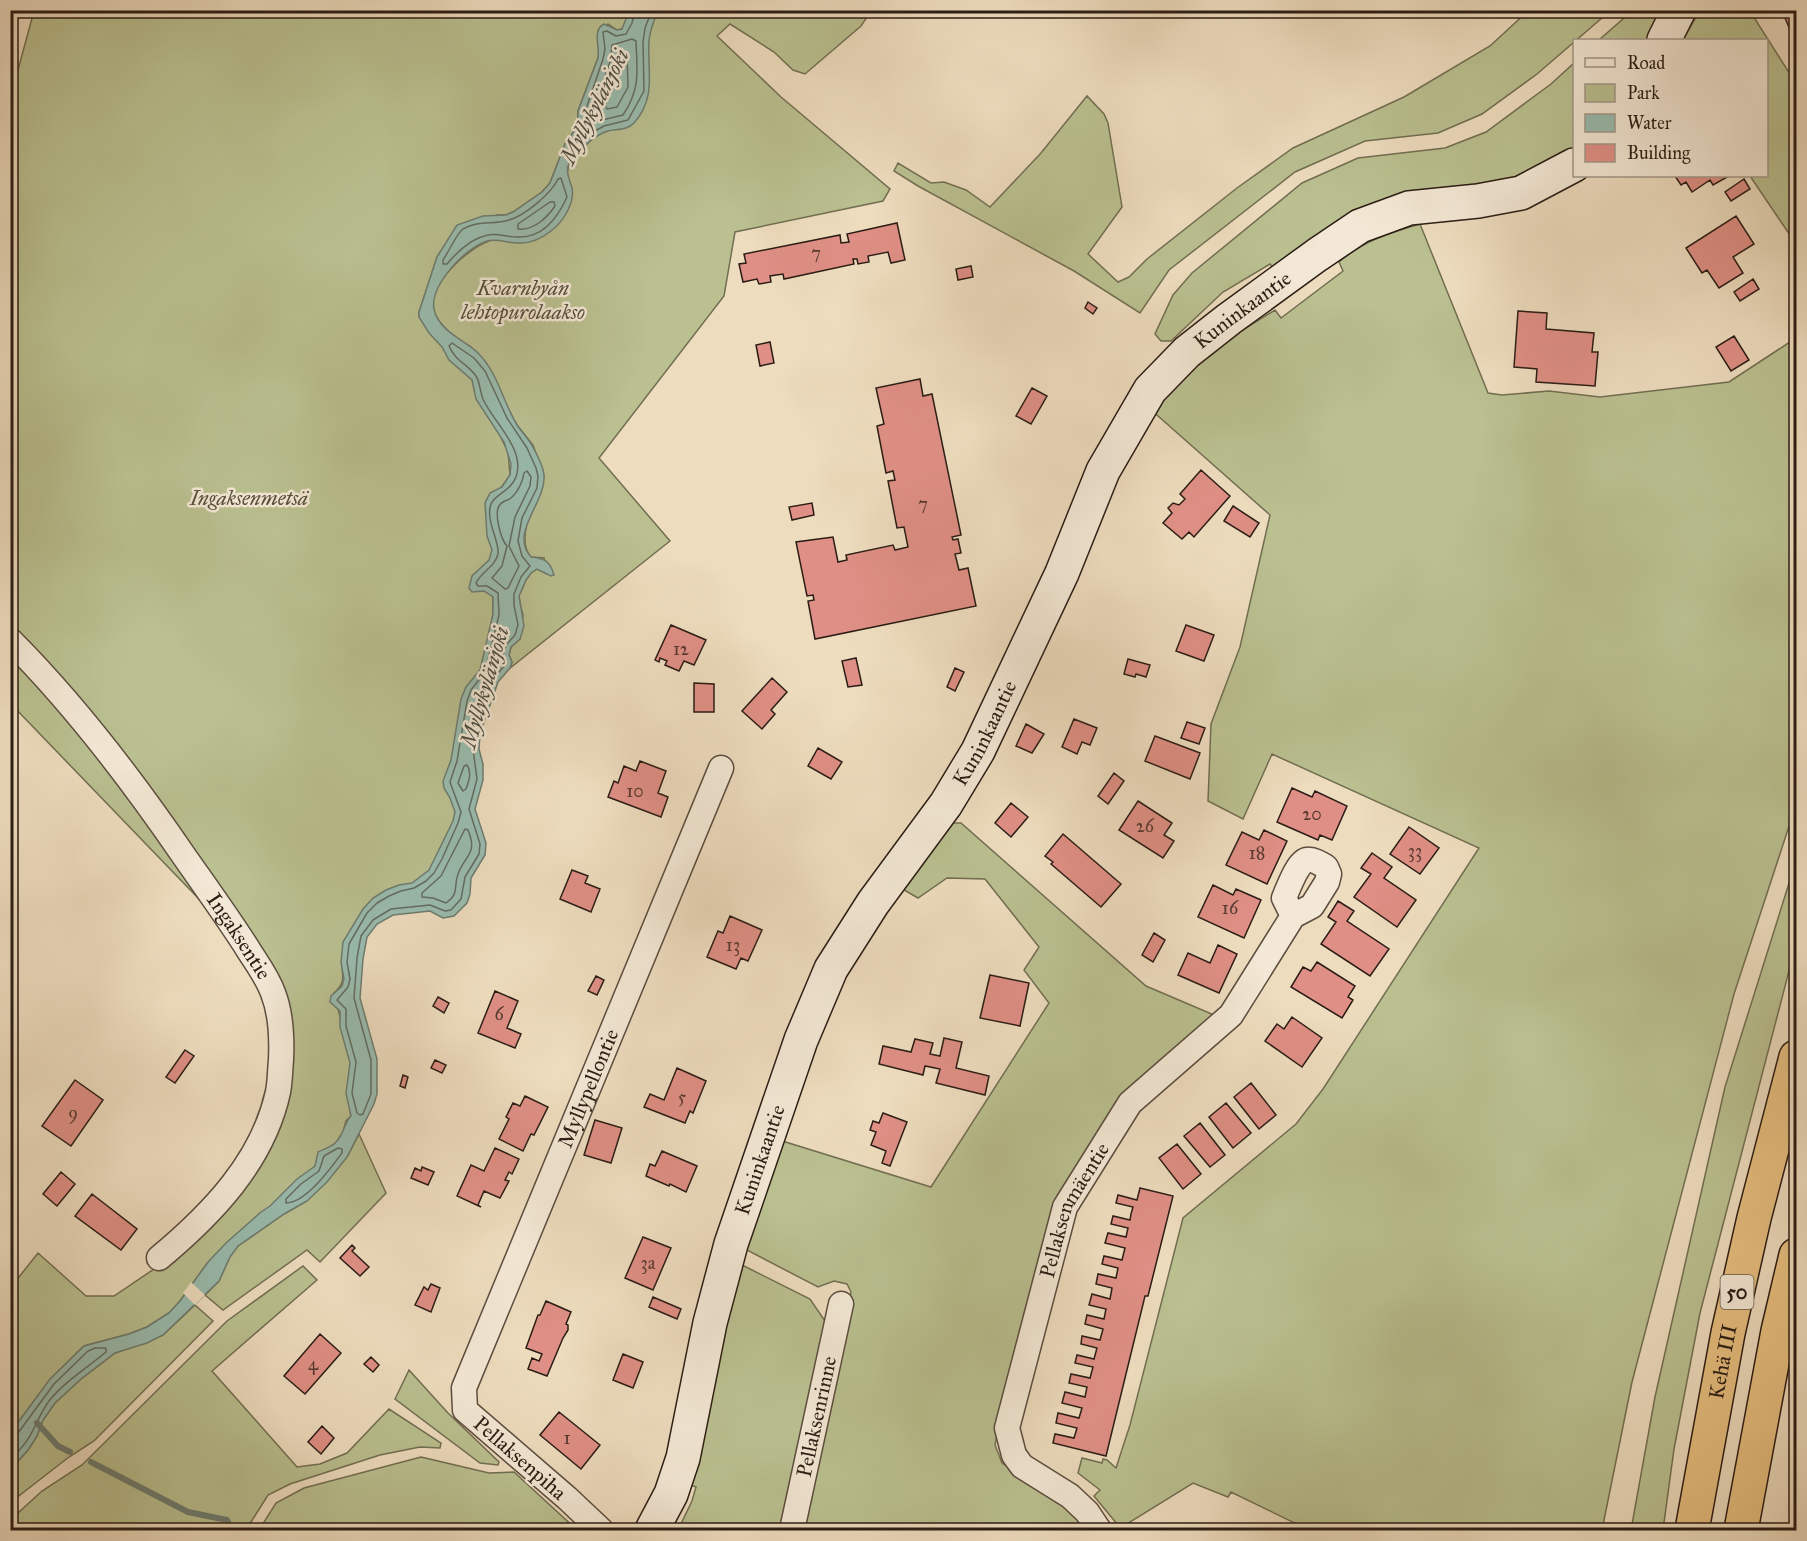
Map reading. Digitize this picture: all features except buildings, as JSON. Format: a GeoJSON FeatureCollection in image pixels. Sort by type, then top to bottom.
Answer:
{"type":"FeatureCollection","features":[{"type":"Feature","properties":{"kind":"highway","name":"Kehä III"},"geometry":{"type":"LineString","coordinates":[[1692,1530],[1728,1333],[1762,1186],[1797,1057]]}},
{"type":"Feature","properties":{"kind":"highway","name":"50"},"geometry":{"type":"LineString","coordinates":[[1741,1530],[1778,1331],[1797,1255]]}},
{"type":"Feature","properties":{"kind":"main road"},"geometry":{"type":"LineString","coordinates":[[1664,39],[1679,10]]}},
{"type":"Feature","properties":{"kind":"main road","name":"Kuninkaantie"},"geometry":{"type":"LineString","coordinates":[[652,1530],[671,1494],[683,1458],[710,1323],[731,1244],[801,1040],[831,969],[873,903],[946,804],[978,751],[1062,573],[1103,471],[1150,390],[1187,352],[1229,319],[1360,226],[1409,208],[1478,201],[1521,193],[1573,166]]}},
{"type":"Feature","properties":{"kind":"street","name":"Ingaksentie"},"geometry":{"type":"LineString","coordinates":[[10,640],[33,663],[104,748],[170,835],[255,960],[274,994],[282,1037],[279,1090],[267,1129],[246,1168],[203,1219],[159,1258]]}},
{"type":"Feature","properties":{"kind":"street","name":"Myllypellontie"},"geometry":{"type":"LineString","coordinates":[[465,1410],[464,1388],[721,768]]}},
{"type":"Feature","properties":{"kind":"street","name":"Pellaksenmäentie"},"geometry":{"type":"LineString","coordinates":[[1099,1530],[1087,1512],[1070,1496],[1022,1466],[1014,1455],[1007,1428],[1065,1207],[1130,1103],[1230,1015],[1293,916]]}},
{"type":"Feature","properties":{"kind":"street","name":"Pellaksenrinne"},"geometry":{"type":"LineString","coordinates":[[792,1530],[841,1304]]}},
{"type":"Feature","properties":{"kind":"street","name":"Pellaksenpiha"},"geometry":{"type":"LineString","coordinates":[[465,1410],[601,1530]]}},
{"type":"Feature","properties":{"kind":"green space","name":"Kvarnbyån lehtopurolaakso"},"geometry":{"type":"Polygon","coordinates":[[[751,10],[769,13],[782,10],[871,11],[861,26],[805,74],[793,70],[774,52],[730,24],[717,36],[781,97],[890,189],[883,201],[735,232],[724,296],[599,458],[670,541],[510,668],[512,662],[509,655],[511,647],[520,639],[523,615],[519,596],[531,573],[537,569],[547,574],[544,558],[531,557],[526,549],[525,540],[528,517],[544,476],[533,445],[517,425],[471,347],[460,341],[436,317],[433,301],[437,290],[443,279],[460,260],[489,241],[567,173],[569,164],[587,144],[650,11],[751,10]]]}},
{"type":"Feature","properties":{"kind":"green space","name":"Ingaksenmetsä"},"geometry":{"type":"Polygon","coordinates":[[[34,11],[631,11],[622,29],[617,30],[608,24],[601,38],[598,58],[578,111],[578,122],[565,144],[550,183],[542,192],[513,212],[497,215],[449,239],[437,257],[419,312],[419,317],[468,370],[508,452],[510,475],[487,508],[492,550],[489,591],[493,597],[493,614],[461,806],[433,875],[374,904],[342,968],[341,985],[334,993],[352,1064],[349,1104],[351,1116],[346,1121],[343,1132],[336,1143],[319,1163],[206,1265],[169,1313],[147,1327],[129,1334],[84,1346],[50,1380],[11,1432],[11,1284],[38,1253],[86,1296],[114,1296],[157,1267],[271,1146],[287,1016],[224,925],[11,704],[10,99],[34,11]]]}},
{"type":"Feature","properties":{"kind":"green space"},"geometry":{"type":"Polygon","coordinates":[[[1528,11],[1610,11],[1578,39],[1573,39],[1573,43],[1537,74],[1482,114],[1438,133],[1365,141],[1295,172],[1169,270],[1140,313],[1074,271],[894,171],[898,163],[931,183],[944,182],[966,190],[990,207],[1041,153],[1087,96],[1104,114],[1108,123],[1122,207],[1088,254],[1118,282],[1129,277],[1147,259],[1237,188],[1293,148],[1404,97],[1490,46],[1528,11]]]}},
{"type":"Feature","properties":{"kind":"green space"},"geometry":{"type":"Polygon","coordinates":[[[1632,11],[1670,11],[1653,39],[1600,39],[1632,11]]]}},
{"type":"Feature","properties":{"kind":"green space"},"geometry":{"type":"Polygon","coordinates":[[[1702,11],[1750,11],[1768,39],[1684,39],[1702,11]]]}},
{"type":"Feature","properties":{"kind":"green space"},"geometry":{"type":"Polygon","coordinates":[[[1768,39],[1788,71],[1796,77],[1796,244],[1751,177],[1768,177],[1768,39]]]}},
{"type":"Feature","properties":{"kind":"green space"},"geometry":{"type":"Polygon","coordinates":[[[1573,64],[1573,150],[1528,177],[1277,273],[1270,264],[1223,292],[1171,341],[1161,341],[1155,334],[1173,295],[1192,273],[1302,183],[1358,158],[1445,148],[1486,132],[1551,84],[1573,64]]]}},
{"type":"Feature","properties":{"kind":"green space"},"geometry":{"type":"Polygon","coordinates":[[[1420,224],[1488,393],[1502,395],[1549,391],[1600,397],[1729,382],[1796,338],[1796,805],[1734,994],[1632,1382],[1602,1530],[1309,1530],[1231,1492],[1228,1497],[1193,1483],[1122,1527],[1094,1496],[1100,1490],[1078,1473],[1082,1458],[1102,1463],[1103,1459],[1107,1460],[1116,1468],[1130,1425],[1183,1218],[1296,1124],[1323,1089],[1479,848],[1272,754],[1243,819],[1208,801],[1211,724],[1240,647],[1270,515],[1149,408],[1186,370],[1228,339],[1275,310],[1281,318],[1343,271],[1339,262],[1357,248],[1377,238],[1420,224]]]}},
{"type":"Feature","properties":{"kind":"green space"},"geometry":{"type":"Polygon","coordinates":[[[947,823],[961,823],[1146,986],[1214,1015],[1127,1090],[1053,1204],[1006,1384],[995,1445],[1002,1463],[1072,1510],[1087,1530],[800,1530],[851,1292],[847,1284],[834,1281],[818,1287],[741,1247],[779,1140],[931,1187],[1049,1003],[1024,970],[1039,947],[985,879],[947,878],[918,898],[899,887],[947,823]]]}},
{"type":"Feature","properties":{"kind":"green space"},"geometry":{"type":"Polygon","coordinates":[[[1796,861],[1796,944],[1700,1313],[1674,1449],[1663,1530],[1631,1530],[1655,1397],[1725,1087],[1796,861]]]}},
{"type":"Feature","properties":{"kind":"green space"},"geometry":{"type":"Polygon","coordinates":[[[359,1134],[386,1193],[320,1262],[307,1250],[223,1310],[205,1295],[219,1281],[230,1256],[238,1246],[307,1201],[347,1157],[359,1134]]]}},
{"type":"Feature","properties":{"kind":"green space"},"geometry":{"type":"Polygon","coordinates":[[[734,1261],[810,1299],[827,1324],[786,1530],[678,1530],[696,1487],[691,1485],[734,1261]]]}},
{"type":"Feature","properties":{"kind":"green space"},"geometry":{"type":"Polygon","coordinates":[[[303,1266],[317,1280],[212,1371],[297,1467],[320,1464],[347,1453],[389,1409],[441,1443],[440,1448],[420,1447],[380,1455],[290,1484],[268,1495],[246,1530],[11,1530],[11,1524],[18,1513],[42,1491],[82,1465],[227,1321],[303,1266]]]}},
{"type":"Feature","properties":{"kind":"green space"},"geometry":{"type":"Polygon","coordinates":[[[195,1305],[213,1321],[94,1441],[69,1457],[11,1502],[11,1469],[28,1450],[43,1420],[55,1403],[115,1353],[163,1335],[195,1305]]]}},
{"type":"Feature","properties":{"kind":"green space"},"geometry":{"type":"Polygon","coordinates":[[[409,1370],[448,1413],[499,1462],[498,1465],[480,1463],[395,1399],[409,1370]]]}},
{"type":"Feature","properties":{"kind":"green space"},"geometry":{"type":"Polygon","coordinates":[[[421,1457],[489,1473],[514,1472],[577,1530],[259,1530],[276,1503],[304,1488],[421,1457]]]}},
{"type":"Feature","properties":{"kind":"water","name":"Myllykylänjoki"},"geometry":{"type":"Polygon","coordinates":[[[629,11],[658,11],[650,37],[648,94],[641,113],[629,127],[608,131],[591,140],[571,161],[568,172],[572,200],[564,217],[555,227],[540,238],[527,243],[491,240],[478,245],[451,269],[443,279],[434,299],[434,309],[441,323],[473,348],[491,369],[512,416],[541,464],[544,473],[543,486],[526,528],[525,548],[531,557],[546,561],[551,566],[554,575],[551,576],[537,569],[526,580],[519,596],[524,626],[520,639],[511,647],[510,668],[498,682],[480,734],[479,749],[483,764],[483,780],[475,809],[486,843],[485,855],[471,878],[467,903],[454,916],[443,918],[430,911],[393,915],[377,924],[367,937],[360,998],[377,1059],[377,1094],[347,1157],[327,1182],[307,1201],[238,1246],[219,1281],[163,1335],[147,1343],[115,1353],[81,1379],[55,1403],[43,1420],[28,1450],[11,1469],[11,1432],[50,1379],[84,1346],[129,1334],[147,1327],[169,1313],[208,1262],[226,1243],[270,1206],[297,1179],[315,1166],[318,1152],[336,1142],[351,1116],[346,1093],[350,1063],[340,1027],[340,1011],[330,1002],[331,996],[342,986],[344,979],[341,962],[343,942],[363,909],[373,898],[399,885],[412,883],[429,870],[453,821],[455,812],[443,781],[451,760],[461,699],[466,687],[480,670],[493,614],[493,597],[484,591],[472,592],[469,588],[472,576],[489,560],[492,550],[487,536],[485,503],[490,493],[502,487],[510,475],[511,464],[504,442],[476,399],[472,380],[449,360],[419,317],[419,312],[437,257],[457,225],[483,216],[506,215],[513,212],[542,192],[550,183],[565,144],[578,122],[578,111],[598,58],[598,30],[604,24],[617,30],[622,29],[629,11]]]}},
{"type":"Feature","properties":{"kind":"pier"},"geometry":{"type":"Polygon","coordinates":[[[191,1282],[205,1295],[195,1305],[183,1293],[191,1282]]]}},
{"type":"Feature","properties":{"kind":"waterway"},"geometry":{"type":"LineString","coordinates":[[37,1423],[58,1446],[70,1452]]}},
{"type":"Feature","properties":{"kind":"waterway"},"geometry":{"type":"LineString","coordinates":[[91,1462],[188,1512],[227,1520],[232,1530]]}}]}
